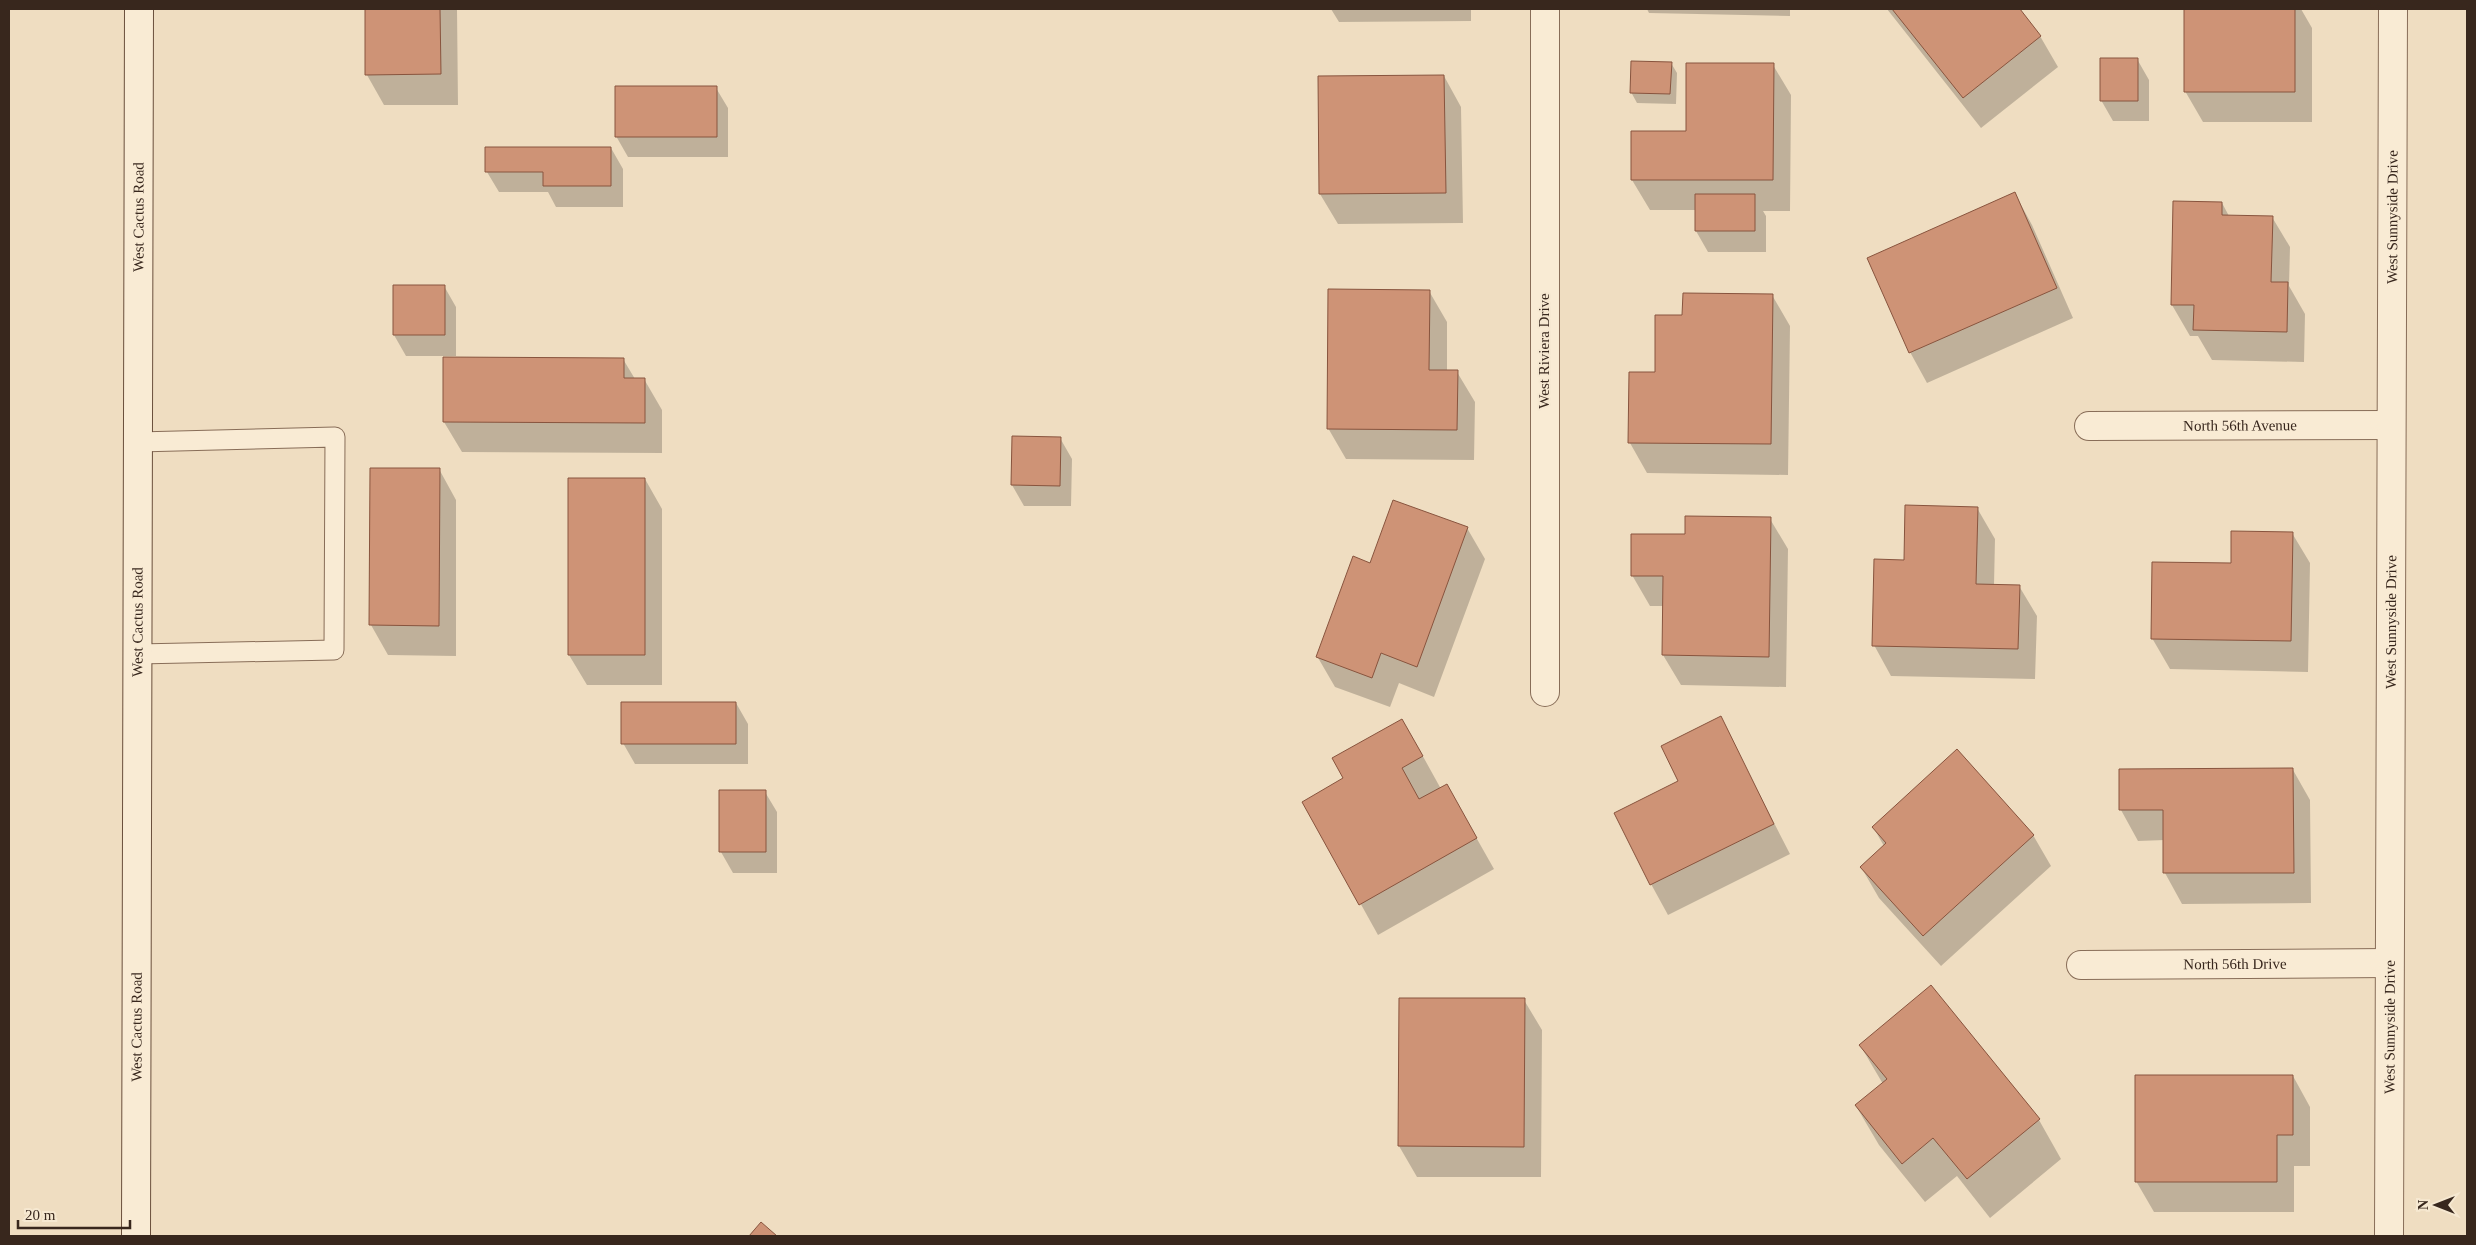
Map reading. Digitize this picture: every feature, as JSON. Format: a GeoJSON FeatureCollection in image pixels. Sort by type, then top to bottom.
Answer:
{"type":"FeatureCollection","features":[{"type":"Feature","properties":{"kind":"street","name":"West Cactus Road"},"geometry":{"type":"LineString","coordinates":[[136,1236],[140,9]]}},
{"type":"Feature","properties":{"kind":"street","name":"West Riviera Drive"},"geometry":{"type":"LineString","coordinates":[[1545,9],[1545,692]]}},
{"type":"Feature","properties":{"kind":"street","name":"West Sunnyside Drive"},"geometry":{"type":"LineString","coordinates":[[2389,1236],[2392,9]]}},
{"type":"Feature","properties":{"kind":"street","name":"North 56th Avenue"},"geometry":{"type":"LineString","coordinates":[[2089,426],[2391,424]]}},
{"type":"Feature","properties":{"kind":"street","name":"North 56th Drive"},"geometry":{"type":"LineString","coordinates":[[2081,965],[2389,963]]}},
{"type":"Feature","properties":{"kind":"lane"},"geometry":{"type":"LineString","coordinates":[[138,442],[335,437],[334,650],[138,654]]}},
{"type":"Feature","properties":{"kind":"building"},"geometry":{"type":"Polygon","coordinates":[[[365,9],[440,9],[441,74],[365,75],[365,9]]]}},
{"type":"Feature","properties":{"kind":"building"},"geometry":{"type":"Polygon","coordinates":[[[1892,9],[2020,9],[2041,36],[1963,98],[1892,9]]]}},
{"type":"Feature","properties":{"kind":"building"},"geometry":{"type":"Polygon","coordinates":[[[2184,9],[2295,9],[2295,92],[2184,92],[2184,9]]]}},
{"type":"Feature","properties":{"kind":"building"},"geometry":{"type":"Polygon","coordinates":[[[2100,58],[2138,58],[2138,101],[2100,101],[2100,58]]]}},
{"type":"Feature","properties":{"kind":"building"},"geometry":{"type":"Polygon","coordinates":[[[1631,61],[1672,62],[1670,94],[1630,93],[1631,61]]]}},
{"type":"Feature","properties":{"kind":"building"},"geometry":{"type":"Polygon","coordinates":[[[1686,63],[1774,63],[1773,180],[1631,180],[1631,131],[1686,131],[1686,63]]]}},
{"type":"Feature","properties":{"kind":"building"},"geometry":{"type":"Polygon","coordinates":[[[1444,75],[1446,193],[1319,194],[1318,76],[1444,75]]]}},
{"type":"Feature","properties":{"kind":"building"},"geometry":{"type":"Polygon","coordinates":[[[615,86],[717,86],[717,137],[615,137],[615,86]]]}},
{"type":"Feature","properties":{"kind":"building"},"geometry":{"type":"Polygon","coordinates":[[[485,147],[611,147],[611,186],[543,186],[543,172],[485,172],[485,147]]]}},
{"type":"Feature","properties":{"kind":"building"},"geometry":{"type":"Polygon","coordinates":[[[2015,192],[2057,288],[1909,353],[1867,258],[2015,192]]]}},
{"type":"Feature","properties":{"kind":"building"},"geometry":{"type":"Polygon","coordinates":[[[1695,194],[1755,194],[1755,231],[1695,231],[1695,194]]]}},
{"type":"Feature","properties":{"kind":"building"},"geometry":{"type":"Polygon","coordinates":[[[2173,201],[2222,202],[2222,215],[2273,216],[2271,282],[2288,282],[2287,332],[2193,330],[2194,305],[2171,305],[2173,201]]]}},
{"type":"Feature","properties":{"kind":"building"},"geometry":{"type":"Polygon","coordinates":[[[393,285],[445,285],[445,335],[393,335],[393,285]]]}},
{"type":"Feature","properties":{"kind":"building"},"geometry":{"type":"Polygon","coordinates":[[[1328,289],[1430,290],[1429,370],[1458,370],[1457,430],[1327,429],[1328,289]]]}},
{"type":"Feature","properties":{"kind":"building"},"geometry":{"type":"Polygon","coordinates":[[[1683,293],[1773,294],[1771,444],[1628,443],[1629,372],[1655,372],[1655,315],[1682,315],[1683,293]]]}},
{"type":"Feature","properties":{"kind":"building"},"geometry":{"type":"Polygon","coordinates":[[[443,357],[624,358],[624,378],[645,378],[645,423],[443,422],[443,357]]]}},
{"type":"Feature","properties":{"kind":"building"},"geometry":{"type":"Polygon","coordinates":[[[1012,436],[1061,437],[1060,486],[1011,485],[1012,436]]]}},
{"type":"Feature","properties":{"kind":"building"},"geometry":{"type":"Polygon","coordinates":[[[370,468],[440,468],[439,626],[369,625],[370,468]]]}},
{"type":"Feature","properties":{"kind":"building"},"geometry":{"type":"Polygon","coordinates":[[[568,478],[645,478],[645,655],[568,655],[568,478]]]}},
{"type":"Feature","properties":{"kind":"building"},"geometry":{"type":"Polygon","coordinates":[[[1393,500],[1468,527],[1417,667],[1381,653],[1372,678],[1316,657],[1353,556],[1370,563],[1393,500]]]}},
{"type":"Feature","properties":{"kind":"building"},"geometry":{"type":"Polygon","coordinates":[[[1905,505],[1978,507],[1976,584],[2020,585],[2018,649],[1872,646],[1874,559],[1904,560],[1905,505]]]}},
{"type":"Feature","properties":{"kind":"building"},"geometry":{"type":"Polygon","coordinates":[[[1685,516],[1771,517],[1769,657],[1662,655],[1663,576],[1631,576],[1631,534],[1685,534],[1685,516]]]}},
{"type":"Feature","properties":{"kind":"building"},"geometry":{"type":"Polygon","coordinates":[[[2231,531],[2293,532],[2291,641],[2151,639],[2152,562],[2231,563],[2231,531]]]}},
{"type":"Feature","properties":{"kind":"building"},"geometry":{"type":"Polygon","coordinates":[[[621,702],[736,702],[736,744],[621,744],[621,702]]]}},
{"type":"Feature","properties":{"kind":"building"},"geometry":{"type":"Polygon","coordinates":[[[1721,716],[1774,824],[1650,885],[1614,813],[1678,781],[1661,746],[1721,716]]]}},
{"type":"Feature","properties":{"kind":"building"},"geometry":{"type":"Polygon","coordinates":[[[1402,719],[1423,756],[1402,768],[1419,799],[1447,784],[1477,838],[1359,905],[1302,802],[1343,778],[1332,758],[1402,719]]]}},
{"type":"Feature","properties":{"kind":"building"},"geometry":{"type":"Polygon","coordinates":[[[1957,749],[2034,835],[1923,936],[1860,867],[1886,843],[1872,827],[1957,749]]]}},
{"type":"Feature","properties":{"kind":"building"},"geometry":{"type":"Polygon","coordinates":[[[2293,768],[2294,873],[2163,873],[2163,810],[2119,810],[2119,769],[2293,768]]]}},
{"type":"Feature","properties":{"kind":"building"},"geometry":{"type":"Polygon","coordinates":[[[719,790],[766,790],[766,852],[719,852],[719,790]]]}},
{"type":"Feature","properties":{"kind":"building"},"geometry":{"type":"Polygon","coordinates":[[[1931,985],[2040,1119],[1967,1179],[1933,1138],[1902,1164],[1855,1105],[1887,1079],[1859,1045],[1931,985]]]}},
{"type":"Feature","properties":{"kind":"building"},"geometry":{"type":"Polygon","coordinates":[[[1399,998],[1525,998],[1524,1147],[1398,1146],[1399,998]]]}},
{"type":"Feature","properties":{"kind":"building"},"geometry":{"type":"Polygon","coordinates":[[[2135,1075],[2293,1075],[2293,1135],[2277,1135],[2277,1182],[2135,1182],[2135,1075]]]}},
{"type":"Feature","properties":{"kind":"building"},"geometry":{"type":"Polygon","coordinates":[[[761,1222],[777,1236],[749,1236],[761,1222]]]}}]}
